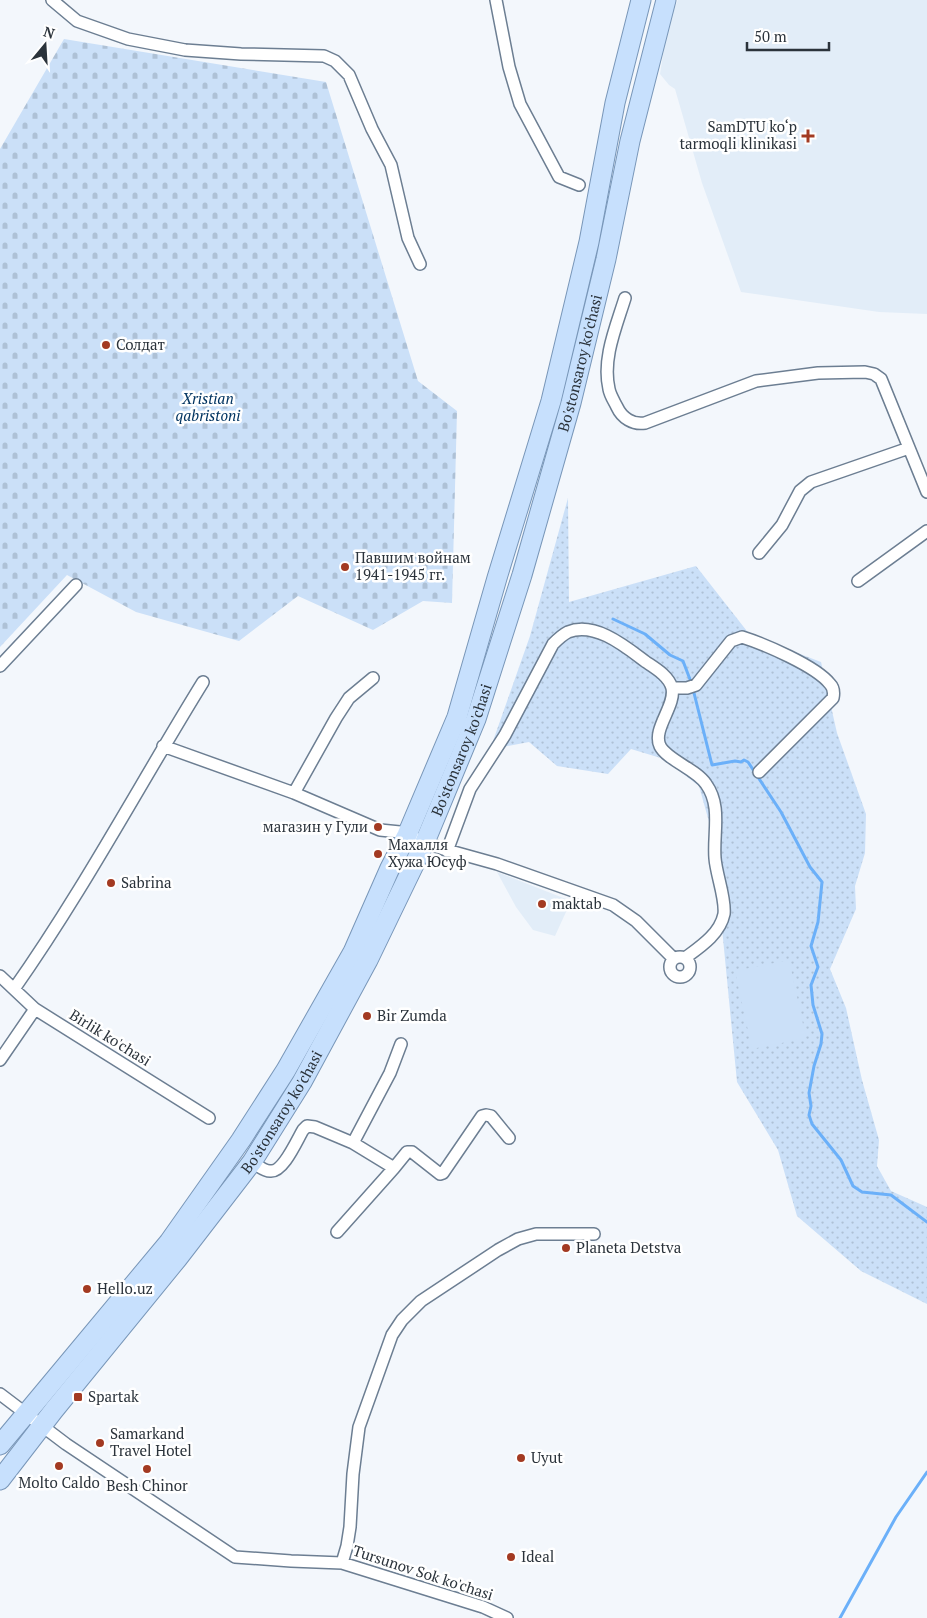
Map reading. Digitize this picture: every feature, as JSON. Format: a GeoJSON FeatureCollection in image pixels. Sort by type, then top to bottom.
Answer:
{"type":"FeatureCollection","features":[{"type":"Feature","properties":{"kind":"main road","name":"Bo'stonsaroy ko'chasi"},"geometry":{"type":"LineString","coordinates":[[0,1445],[21,1409],[169,1242],[241,1140],[286,1070],[353,952],[390,868],[407,835],[457,716],[551,401],[589,242],[615,104],[641,0]]}},
{"type":"Feature","properties":{"kind":"main road","name":"Bo'stonsaroy ko'chasi"},"geometry":{"type":"LineString","coordinates":[[0,1480],[41,1426],[178,1258],[252,1162],[302,1082],[368,960],[425,842],[476,719],[522,575],[571,403],[606,259],[630,141],[666,0]]}},
{"type":"Feature","properties":{"kind":"street"},"geometry":{"type":"LineString","coordinates":[[52,0],[77,21],[128,39],[185,50],[241,54],[324,56],[335,61],[349,75],[372,129],[391,165],[406,231],[420,264]]}},
{"type":"Feature","properties":{"kind":"street"},"geometry":{"type":"LineString","coordinates":[[496,0],[509,67],[520,104],[559,177],[579,186]]}},
{"type":"Feature","properties":{"kind":"street"},"geometry":{"type":"LineString","coordinates":[[625,298],[606,370],[609,392],[620,414],[632,422],[638,424],[645,423],[756,381],[818,373],[865,372],[874,374],[881,379],[927,492]]}},
{"type":"Feature","properties":{"kind":"street"},"geometry":{"type":"LineString","coordinates":[[759,553],[782,525],[800,491],[811,482],[909,448]]}},
{"type":"Feature","properties":{"kind":"street"},"geometry":{"type":"LineString","coordinates":[[858,581],[927,531]]}},
{"type":"Feature","properties":{"kind":"street"},"geometry":{"type":"LineString","coordinates":[[0,666],[76,585]]}},
{"type":"Feature","properties":{"kind":"street"},"geometry":{"type":"LineString","coordinates":[[163,746],[294,793],[380,830],[400,832],[447,850],[497,864],[613,905],[636,921],[679,959],[702,946],[718,928],[724,913],[724,902],[715,858],[717,825],[712,794],[698,774],[662,750],[658,743],[661,727],[672,697],[672,688],[669,681],[662,673],[623,645],[593,632],[579,630],[569,632],[561,636],[553,644],[505,735],[470,789],[447,850]]}},
{"type":"Feature","properties":{"kind":"street"},"geometry":{"type":"LineString","coordinates":[[672,688],[696,686],[731,642],[742,636],[809,666],[830,683],[833,688],[833,698],[759,772]]}},
{"type":"Feature","properties":{"kind":"street"},"geometry":{"type":"LineString","coordinates":[[294,793],[349,698],[373,678]]}},
{"type":"Feature","properties":{"kind":"street"},"geometry":{"type":"LineString","coordinates":[[14,989],[96,861],[203,682]]}},
{"type":"Feature","properties":{"kind":"street","name":"Birlik ko'chasi"},"geometry":{"type":"LineString","coordinates":[[0,976],[35,1009],[209,1118]]}},
{"type":"Feature","properties":{"kind":"street"},"geometry":{"type":"LineString","coordinates":[[0,1060],[35,1009]]}},
{"type":"Feature","properties":{"kind":"street"},"geometry":{"type":"LineString","coordinates":[[353,1143],[390,1073],[401,1044]]}},
{"type":"Feature","properties":{"kind":"street"},"geometry":{"type":"LineString","coordinates":[[337,1232],[407,1152],[410,1152],[440,1174],[443,1173],[482,1116],[491,1116],[509,1138]]}},
{"type":"Feature","properties":{"kind":"street"},"geometry":{"type":"LineString","coordinates":[[252,1162],[268,1172],[275,1171],[281,1167],[307,1126],[315,1127],[353,1143],[394,1168]]}},
{"type":"Feature","properties":{"kind":"street"},"geometry":{"type":"LineString","coordinates":[[342,1563],[350,1527],[353,1474],[359,1427],[392,1335],[402,1320],[421,1301],[498,1250],[518,1239],[536,1234],[594,1234]]}},
{"type":"Feature","properties":{"kind":"street","name":"Tursunov Sok ko'chasi"},"geometry":{"type":"LineString","coordinates":[[0,1394],[66,1444],[235,1556],[342,1563],[483,1607],[507,1618]]}},
{"type":"Feature","properties":{"kind":"shaded area","name":"SamDTU ko‘p tarmoqli klinikasi"},"geometry":{"type":"Polygon","coordinates":[[[678,0],[927,0],[927,314],[879,312],[741,292],[702,183],[675,89],[660,74],[668,23],[678,0]]]}},
{"type":"Feature","properties":{"kind":"shaded area","name":"maktab"},"geometry":{"type":"Polygon","coordinates":[[[497,872],[571,901],[555,936],[533,930],[516,907],[497,872]]]}},
{"type":"Feature","properties":{"kind":"green space","name":"Xristian qabristoni"},"geometry":{"type":"Polygon","coordinates":[[[64,39],[326,82],[418,381],[457,411],[452,603],[423,601],[373,630],[298,596],[239,641],[136,612],[67,575],[0,647],[0,149],[64,39]]]}},
{"type":"Feature","properties":{"kind":"green space"},"geometry":{"type":"Polygon","coordinates":[[[568,498],[569,602],[696,566],[750,635],[821,662],[837,733],[866,814],[865,853],[855,886],[856,909],[830,969],[846,1008],[862,1080],[879,1140],[877,1166],[891,1191],[927,1207],[927,1304],[861,1271],[797,1216],[778,1150],[737,1082],[713,836],[699,786],[664,759],[631,749],[608,774],[557,766],[529,742],[502,747],[493,741],[530,636],[568,498]]]}},
{"type":"Feature","properties":{"kind":"green space"},"geometry":{"type":"Polygon","coordinates":[[[789,960],[806,1038],[752,1049],[735,971],[789,960]]]}},
{"type":"Feature","properties":{"kind":"waterway"},"geometry":{"type":"LineString","coordinates":[[613,619],[645,634],[670,655],[683,661],[691,682]]}},
{"type":"Feature","properties":{"kind":"waterway"},"geometry":{"type":"LineString","coordinates":[[694,693],[712,765],[735,761],[741,762],[744,760],[748,762],[781,812],[810,867],[822,882],[818,922],[811,946],[818,967],[811,985],[813,1005],[822,1034],[809,1093],[811,1106],[809,1115],[812,1124],[841,1160],[853,1186],[862,1192],[891,1195],[927,1222]]}},
{"type":"Feature","properties":{"kind":"waterway"},"geometry":{"type":"LineString","coordinates":[[840,1618],[896,1517],[927,1472]]}},
{"type":"Feature","properties":{"kind":"place","name":"SamDTU ko‘p tarmoqli klinikasi"},"geometry":{"type":"Point","coordinates":[808,136]}},
{"type":"Feature","properties":{"kind":"place","name":"Солдат"},"geometry":{"type":"Point","coordinates":[106,345]}},
{"type":"Feature","properties":{"kind":"place","name":"Павшим войнам 1941-1945 гг."},"geometry":{"type":"Point","coordinates":[345,567]}},
{"type":"Feature","properties":{"kind":"place","name":"магазин у Гули"},"geometry":{"type":"Point","coordinates":[378,827]}},
{"type":"Feature","properties":{"kind":"place","name":"Махалля Хужа Юсуф"},"geometry":{"type":"Point","coordinates":[378,854]}},
{"type":"Feature","properties":{"kind":"place","name":"Sabrina"},"geometry":{"type":"Point","coordinates":[111,883]}},
{"type":"Feature","properties":{"kind":"place","name":"maktab"},"geometry":{"type":"Point","coordinates":[542,904]}},
{"type":"Feature","properties":{"kind":"place","name":"Bir Zumda"},"geometry":{"type":"Point","coordinates":[367,1016]}},
{"type":"Feature","properties":{"kind":"place","name":"Planeta Detstva"},"geometry":{"type":"Point","coordinates":[566,1248]}},
{"type":"Feature","properties":{"kind":"place","name":"Hello.uz"},"geometry":{"type":"Point","coordinates":[87,1289]}},
{"type":"Feature","properties":{"kind":"place","name":"Spartak"},"geometry":{"type":"Point","coordinates":[78,1397]}},
{"type":"Feature","properties":{"kind":"place","name":"Samarkand Travel Hotel"},"geometry":{"type":"Point","coordinates":[100,1443]}},
{"type":"Feature","properties":{"kind":"place","name":"Uyut"},"geometry":{"type":"Point","coordinates":[521,1458]}},
{"type":"Feature","properties":{"kind":"place","name":"Molto Caldo"},"geometry":{"type":"Point","coordinates":[59,1466]}},
{"type":"Feature","properties":{"kind":"place","name":"Besh Chinor"},"geometry":{"type":"Point","coordinates":[147,1469]}},
{"type":"Feature","properties":{"kind":"place","name":"Ideal"},"geometry":{"type":"Point","coordinates":[511,1557]}}]}
